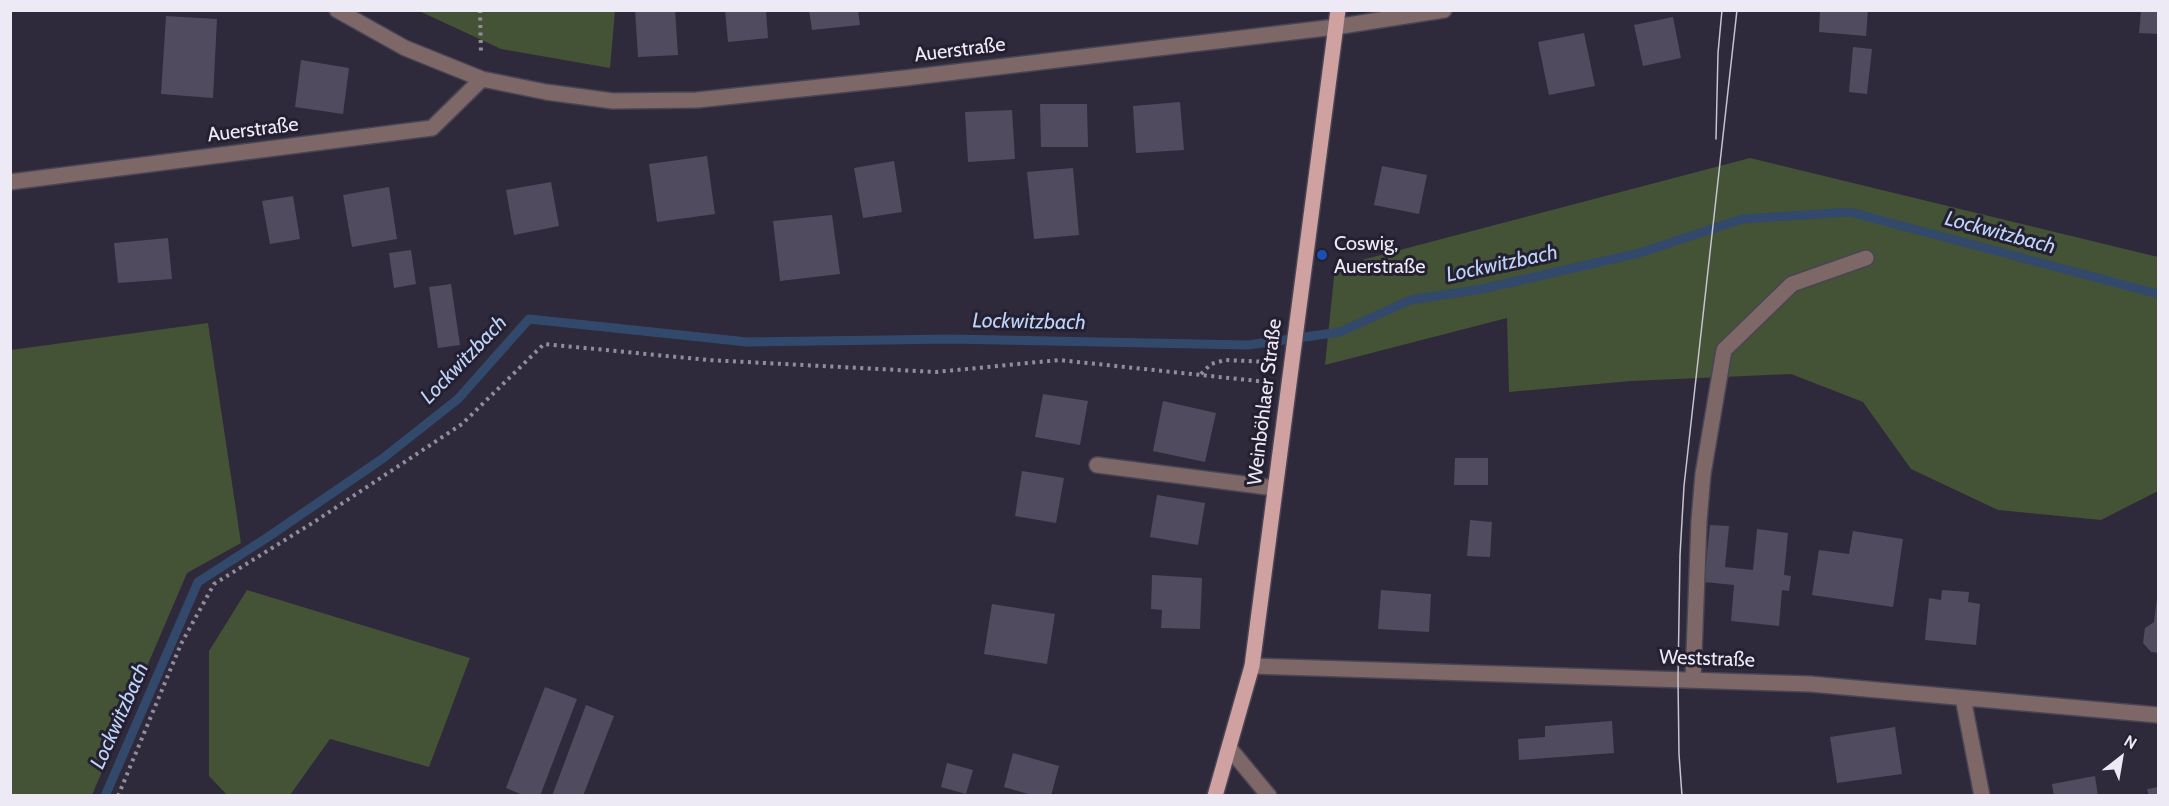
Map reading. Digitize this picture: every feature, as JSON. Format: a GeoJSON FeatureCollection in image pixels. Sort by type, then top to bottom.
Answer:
{"type":"FeatureCollection","features":[{"type":"Feature","properties":{"kind":"main road","name":"Weinböhlaer Straße"},"geometry":{"type":"LineString","coordinates":[[1215,795],[1252,666],[1338,10]]}},
{"type":"Feature","properties":{"kind":"street","name":"Auerstraße"},"geometry":{"type":"LineString","coordinates":[[338,10],[405,48],[482,79],[546,92],[613,101],[698,100],[1335,27],[1444,10]]}},
{"type":"Feature","properties":{"kind":"street","name":"Auerstraße"},"geometry":{"type":"LineString","coordinates":[[10,182],[432,128],[482,79]]}},
{"type":"Feature","properties":{"kind":"street"},"geometry":{"type":"LineString","coordinates":[[1693,680],[1694,594],[1700,509],[1705,463],[1724,350],[1792,284],[1866,258]]}},
{"type":"Feature","properties":{"kind":"street"},"geometry":{"type":"LineString","coordinates":[[1097,465],[1275,488]]}},
{"type":"Feature","properties":{"kind":"street","name":"Weststraße"},"geometry":{"type":"LineString","coordinates":[[1252,666],[1810,684],[2158,715]]}},
{"type":"Feature","properties":{"kind":"street"},"geometry":{"type":"LineString","coordinates":[[1963,698],[1982,795]]}},
{"type":"Feature","properties":{"kind":"street"},"geometry":{"type":"LineString","coordinates":[[1230,749],[1269,795]]}},
{"type":"Feature","properties":{"kind":"path"},"geometry":{"type":"LineString","coordinates":[[480,10],[482,79]]}},
{"type":"Feature","properties":{"kind":"path"},"geometry":{"type":"LineString","coordinates":[[118,795],[181,644],[214,584],[314,522],[462,424],[544,344],[708,360],[936,372],[1059,360],[1289,384]]}},
{"type":"Feature","properties":{"kind":"path"},"geometry":{"type":"LineString","coordinates":[[1200,374],[1211,364],[1225,360],[1292,362]]}},
{"type":"Feature","properties":{"kind":"green space"},"geometry":{"type":"Polygon","coordinates":[[[419,11],[615,11],[610,68],[501,49],[419,11]]]}},
{"type":"Feature","properties":{"kind":"green space"},"geometry":{"type":"Polygon","coordinates":[[[1750,158],[2158,257],[2158,491],[2101,520],[1998,510],[1911,469],[1863,402],[1791,374],[1631,381],[1509,392],[1507,318],[1325,365],[1335,267],[1750,158]]]}},
{"type":"Feature","properties":{"kind":"green space"},"geometry":{"type":"Polygon","coordinates":[[[208,323],[241,543],[187,573],[92,795],[11,795],[11,350],[208,323]]]}},
{"type":"Feature","properties":{"kind":"green space"},"geometry":{"type":"Polygon","coordinates":[[[247,590],[470,658],[429,767],[330,739],[290,795],[227,795],[209,776],[209,651],[247,590]]]}},
{"type":"Feature","properties":{"kind":"building"},"geometry":{"type":"Polygon","coordinates":[[[635,10],[675,10],[678,55],[638,57],[635,10]]]}},
{"type":"Feature","properties":{"kind":"building"},"geometry":{"type":"Polygon","coordinates":[[[725,10],[766,10],[768,38],[728,42],[725,10]]]}},
{"type":"Feature","properties":{"kind":"building"},"geometry":{"type":"Polygon","coordinates":[[[809,10],[858,10],[860,25],[812,30],[809,10]]]}},
{"type":"Feature","properties":{"kind":"building"},"geometry":{"type":"Polygon","coordinates":[[[1820,10],[1868,10],[1866,36],[1819,32],[1820,10]]]}},
{"type":"Feature","properties":{"kind":"building"},"geometry":{"type":"Polygon","coordinates":[[[2141,10],[2158,10],[2158,34],[2139,33],[2141,10]]]}},
{"type":"Feature","properties":{"kind":"building"},"geometry":{"type":"Polygon","coordinates":[[[166,16],[217,19],[213,98],[161,94],[166,16]]]}},
{"type":"Feature","properties":{"kind":"building"},"geometry":{"type":"Polygon","coordinates":[[[1673,17],[1681,58],[1643,66],[1634,25],[1673,17]]]}},
{"type":"Feature","properties":{"kind":"building"},"geometry":{"type":"Polygon","coordinates":[[[1584,33],[1595,86],[1549,95],[1538,42],[1584,33]]]}},
{"type":"Feature","properties":{"kind":"building"},"geometry":{"type":"Polygon","coordinates":[[[1853,47],[1872,49],[1867,94],[1849,92],[1853,47]]]}},
{"type":"Feature","properties":{"kind":"building"},"geometry":{"type":"Polygon","coordinates":[[[301,60],[349,68],[343,114],[295,107],[301,60]]]}},
{"type":"Feature","properties":{"kind":"building"},"geometry":{"type":"Polygon","coordinates":[[[1180,102],[1184,150],[1136,153],[1133,106],[1180,102]]]}},
{"type":"Feature","properties":{"kind":"building"},"geometry":{"type":"Polygon","coordinates":[[[1040,104],[1087,104],[1088,147],[1041,147],[1040,104]]]}},
{"type":"Feature","properties":{"kind":"building"},"geometry":{"type":"Polygon","coordinates":[[[1012,110],[1015,159],[968,162],[965,112],[1012,110]]]}},
{"type":"Feature","properties":{"kind":"building"},"geometry":{"type":"Polygon","coordinates":[[[707,156],[715,214],[657,222],[649,164],[707,156]]]}},
{"type":"Feature","properties":{"kind":"building"},"geometry":{"type":"Polygon","coordinates":[[[894,161],[902,212],[863,218],[854,168],[894,161]]]}},
{"type":"Feature","properties":{"kind":"building"},"geometry":{"type":"Polygon","coordinates":[[[1382,166],[1427,175],[1419,214],[1374,205],[1382,166]]]}},
{"type":"Feature","properties":{"kind":"building"},"geometry":{"type":"Polygon","coordinates":[[[1073,168],[1079,235],[1034,239],[1027,172],[1073,168]]]}},
{"type":"Feature","properties":{"kind":"building"},"geometry":{"type":"Polygon","coordinates":[[[551,182],[559,226],[514,235],[506,190],[551,182]]]}},
{"type":"Feature","properties":{"kind":"building"},"geometry":{"type":"Polygon","coordinates":[[[389,187],[397,239],[352,247],[343,195],[389,187]]]}},
{"type":"Feature","properties":{"kind":"building"},"geometry":{"type":"Polygon","coordinates":[[[293,196],[300,239],[270,244],[262,201],[293,196]]]}},
{"type":"Feature","properties":{"kind":"building"},"geometry":{"type":"Polygon","coordinates":[[[832,215],[840,274],[780,281],[773,221],[832,215]]]}},
{"type":"Feature","properties":{"kind":"building"},"geometry":{"type":"Polygon","coordinates":[[[168,238],[172,279],[118,283],[114,243],[168,238]]]}},
{"type":"Feature","properties":{"kind":"building"},"geometry":{"type":"Polygon","coordinates":[[[411,250],[416,284],[394,288],[389,253],[411,250]]]}},
{"type":"Feature","properties":{"kind":"building"},"geometry":{"type":"Polygon","coordinates":[[[451,284],[460,345],[438,348],[429,287],[451,284]]]}},
{"type":"Feature","properties":{"kind":"building"},"geometry":{"type":"Polygon","coordinates":[[[1043,394],[1088,401],[1080,445],[1035,437],[1043,394]]]}},
{"type":"Feature","properties":{"kind":"building"},"geometry":{"type":"Polygon","coordinates":[[[1163,401],[1216,413],[1205,462],[1153,451],[1163,401]]]}},
{"type":"Feature","properties":{"kind":"building"},"geometry":{"type":"Polygon","coordinates":[[[1455,458],[1488,458],[1488,485],[1454,485],[1455,458]]]}},
{"type":"Feature","properties":{"kind":"building"},"geometry":{"type":"Polygon","coordinates":[[[1022,471],[1064,478],[1056,523],[1015,516],[1022,471]]]}},
{"type":"Feature","properties":{"kind":"building"},"geometry":{"type":"Polygon","coordinates":[[[1157,495],[1205,503],[1198,545],[1150,537],[1157,495]]]}},
{"type":"Feature","properties":{"kind":"building"},"geometry":{"type":"Polygon","coordinates":[[[1470,520],[1492,522],[1490,557],[1467,556],[1470,520]]]}},
{"type":"Feature","properties":{"kind":"building"},"geometry":{"type":"Polygon","coordinates":[[[1710,525],[1729,526],[1725,567],[1753,570],[1757,529],[1788,533],[1784,575],[1791,576],[1789,591],[1782,590],[1779,626],[1731,621],[1734,585],[1704,582],[1710,525]]]}},
{"type":"Feature","properties":{"kind":"building"},"geometry":{"type":"Polygon","coordinates":[[[1853,531],[1903,539],[1893,607],[1812,595],[1819,550],[1849,554],[1853,531]]]}},
{"type":"Feature","properties":{"kind":"building"},"geometry":{"type":"Polygon","coordinates":[[[1152,575],[1202,578],[1200,629],[1161,628],[1162,610],[1151,609],[1152,575]]]}},
{"type":"Feature","properties":{"kind":"building"},"geometry":{"type":"Polygon","coordinates":[[[1381,590],[1431,594],[1429,632],[1378,629],[1381,590]]]}},
{"type":"Feature","properties":{"kind":"building"},"geometry":{"type":"Polygon","coordinates":[[[1942,590],[1969,592],[1968,602],[1980,604],[1976,645],[1925,640],[1929,598],[1941,600],[1942,590]]]}},
{"type":"Feature","properties":{"kind":"building"},"geometry":{"type":"Polygon","coordinates":[[[2157,599],[2158,653],[2151,652],[2143,643],[2145,628],[2154,622],[2157,599]]]}},
{"type":"Feature","properties":{"kind":"building"},"geometry":{"type":"Polygon","coordinates":[[[992,604],[1055,614],[1047,664],[984,654],[992,604]]]}},
{"type":"Feature","properties":{"kind":"building"},"geometry":{"type":"Polygon","coordinates":[[[545,687],[577,699],[540,796],[525,796],[506,788],[545,687]]]}},
{"type":"Feature","properties":{"kind":"building"},"geometry":{"type":"Polygon","coordinates":[[[586,705],[614,716],[583,796],[552,796],[586,705]]]}},
{"type":"Feature","properties":{"kind":"building"},"geometry":{"type":"Polygon","coordinates":[[[1612,721],[1614,753],[1519,760],[1518,739],[1545,737],[1545,726],[1612,721]]]}},
{"type":"Feature","properties":{"kind":"building"},"geometry":{"type":"Polygon","coordinates":[[[1895,727],[1902,774],[1837,783],[1830,737],[1895,727]]]}},
{"type":"Feature","properties":{"kind":"building"},"geometry":{"type":"Polygon","coordinates":[[[1013,753],[1059,766],[1051,796],[1035,796],[1004,787],[1013,753]]]}},
{"type":"Feature","properties":{"kind":"building"},"geometry":{"type":"Polygon","coordinates":[[[947,763],[973,770],[966,794],[941,787],[947,763]]]}},
{"type":"Feature","properties":{"kind":"building"},"geometry":{"type":"Polygon","coordinates":[[[2095,776],[2098,796],[2054,796],[2052,784],[2095,776]]]}},
{"type":"Feature","properties":{"kind":"building"},"geometry":{"type":"Polygon","coordinates":[[[2158,787],[2158,796],[2149,796],[2147,789],[2158,787]]]}},
{"type":"Feature","properties":{"kind":"waterway","name":"Lockwitzbach"},"geometry":{"type":"LineString","coordinates":[[105,796],[198,582],[382,459],[458,399],[529,319],[747,342],[951,339],[1248,345],[1340,332],[1410,300],[1482,289],[1639,253],[1742,219],[1850,212],[2158,294]]}},
{"type":"Feature","properties":{"kind":"tram line"},"geometry":{"type":"LineString","coordinates":[[1716,139],[1718,53],[1722,10]]}},
{"type":"Feature","properties":{"kind":"tram line"},"geometry":{"type":"LineString","coordinates":[[1682,796],[1678,679],[1680,555],[1684,486],[1737,10]]}},
{"type":"Feature","properties":{"kind":"place","name":"Coswig, Auerstraße"},"geometry":{"type":"Point","coordinates":[1322,255]}}]}
